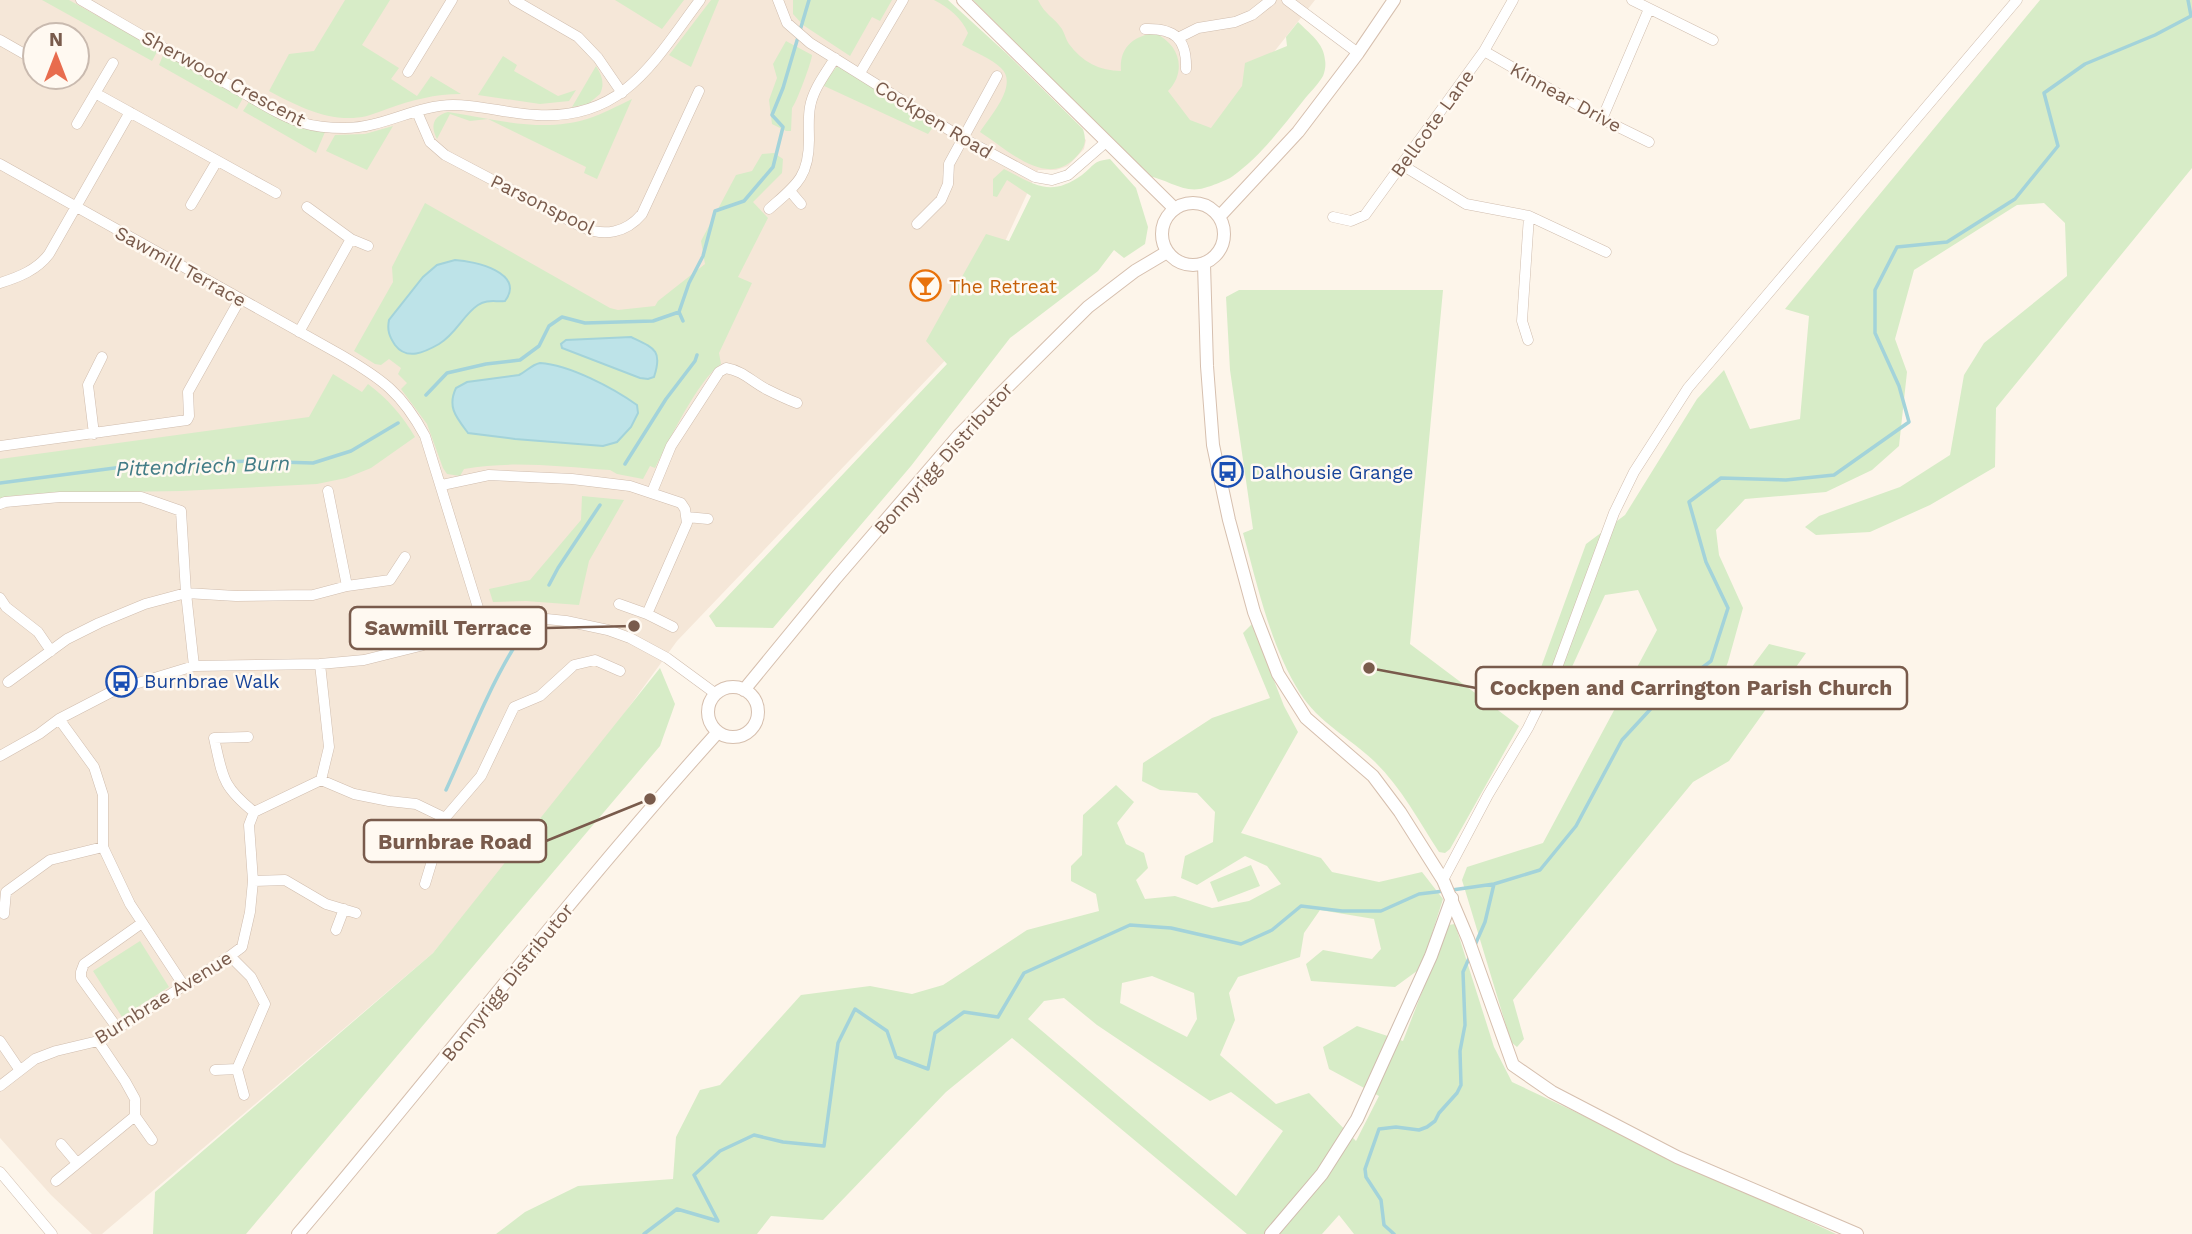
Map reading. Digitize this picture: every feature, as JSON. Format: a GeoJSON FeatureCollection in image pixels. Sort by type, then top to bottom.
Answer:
{"type":"FeatureCollection","features":[{"type":"Feature","properties":{"kind":"main road"},"geometry":{"type":"LineString","coordinates":[[963,0],[1175,209]]}},
{"type":"Feature","properties":{"kind":"main road"},"geometry":{"type":"LineString","coordinates":[[1219,217],[1298,132],[1394,0]]}},
{"type":"Feature","properties":{"kind":"main road"},"geometry":{"type":"LineString","coordinates":[[1190,203],[1199,204],[1214,211],[1219,217],[1223,226],[1223,244],[1212,259],[1204,264],[1183,264],[1167,252],[1162,234],[1168,216],[1175,209],[1190,203]]}},
{"type":"Feature","properties":{"kind":"main road","name":"Bonnyrigg Distributor"},"geometry":{"type":"LineString","coordinates":[[744,690],[959,435],[1088,307],[1135,271],[1167,252]]}},
{"type":"Feature","properties":{"kind":"main road"},"geometry":{"type":"LineString","coordinates":[[1204,264],[1213,445],[1229,520],[1254,612],[1278,674],[1306,718],[1373,776],[1400,812],[1443,880],[1473,951],[1513,1065],[1552,1092],[1676,1157],[1857,1234]]}},
{"type":"Feature","properties":{"kind":"main road"},"geometry":{"type":"LineString","coordinates":[[725,688],[736,688],[744,690],[754,699],[757,717],[748,732],[730,737],[718,732],[711,724],[708,716],[710,701],[716,694],[725,688]]}},
{"type":"Feature","properties":{"kind":"main road","name":"Bonnyrigg Distributor"},"geometry":{"type":"LineString","coordinates":[[298,1234],[390,1126],[660,796],[718,732]]}},
{"type":"Feature","properties":{"kind":"main road"},"geometry":{"type":"LineString","coordinates":[[1271,1234],[1322,1174],[1357,1119],[1431,957],[1451,898]]}},
{"type":"Feature","properties":{"kind":"street","name":"Sherwood Crescent"},"geometry":{"type":"LineString","coordinates":[[81,0],[200,69],[302,122],[331,128],[366,127],[417,111],[449,105],[532,115],[579,112],[598,106],[622,93],[644,74],[700,0]]}},
{"type":"Feature","properties":{"kind":"street"},"geometry":{"type":"LineString","coordinates":[[408,72],[452,0]]}},
{"type":"Feature","properties":{"kind":"street"},"geometry":{"type":"LineString","coordinates":[[514,0],[578,37],[587,45],[622,93]]}},
{"type":"Feature","properties":{"kind":"street","name":"Cockpen Road"},"geometry":{"type":"LineString","coordinates":[[778,0],[782,14],[793,31],[810,43],[963,138],[1035,177],[1052,180],[1068,176],[1106,142]]}},
{"type":"Feature","properties":{"kind":"street"},"geometry":{"type":"LineString","coordinates":[[860,73],[903,0]]}},
{"type":"Feature","properties":{"kind":"street"},"geometry":{"type":"LineString","coordinates":[[1178,38],[1198,28],[1235,22],[1252,15],[1271,0]]}},
{"type":"Feature","properties":{"kind":"street"},"geometry":{"type":"LineString","coordinates":[[1287,0],[1358,52]]}},
{"type":"Feature","properties":{"kind":"street","name":"Bellcote Lane"},"geometry":{"type":"LineString","coordinates":[[1333,217],[1351,221],[1365,215],[1484,51],[1513,0]]}},
{"type":"Feature","properties":{"kind":"street"},"geometry":{"type":"LineString","coordinates":[[1632,0],[1713,40]]}},
{"type":"Feature","properties":{"kind":"street"},"geometry":{"type":"LineString","coordinates":[[1443,880],[1488,795],[1528,728],[1555,673],[1614,513],[1634,472],[1688,388],[2017,0]]}},
{"type":"Feature","properties":{"kind":"street"},"geometry":{"type":"LineString","coordinates":[[1602,119],[1649,9]]}},
{"type":"Feature","properties":{"kind":"street"},"geometry":{"type":"LineString","coordinates":[[1145,29],[1161,28],[1178,38],[1186,58],[1186,69]]}},
{"type":"Feature","properties":{"kind":"street"},"geometry":{"type":"LineString","coordinates":[[0,40],[21,52]]}},
{"type":"Feature","properties":{"kind":"street","name":"Kinnear Drive"},"geometry":{"type":"LineString","coordinates":[[1484,51],[1602,119],[1650,142]]}},
{"type":"Feature","properties":{"kind":"street"},"geometry":{"type":"LineString","coordinates":[[769,209],[790,191],[807,167],[810,108],[820,83],[835,58]]}},
{"type":"Feature","properties":{"kind":"street"},"geometry":{"type":"LineString","coordinates":[[77,124],[113,63]]}},
{"type":"Feature","properties":{"kind":"street"},"geometry":{"type":"LineString","coordinates":[[917,224],[941,200],[948,184],[949,164],[997,76]]}},
{"type":"Feature","properties":{"kind":"street","name":"Parsonspool"},"geometry":{"type":"LineString","coordinates":[[417,111],[430,142],[444,155],[582,227],[591,231],[612,233],[629,226],[642,214],[699,91]]}},
{"type":"Feature","properties":{"kind":"street"},"geometry":{"type":"LineString","coordinates":[[95,93],[276,193]]}},
{"type":"Feature","properties":{"kind":"street"},"geometry":{"type":"LineString","coordinates":[[0,283],[24,275],[43,262],[130,112]]}},
{"type":"Feature","properties":{"kind":"street"},"geometry":{"type":"LineString","coordinates":[[191,205],[217,161]]}},
{"type":"Feature","properties":{"kind":"street","name":"Sawmill Terrace"},"geometry":{"type":"LineString","coordinates":[[0,164],[370,372],[392,388],[416,419],[425,436],[482,624]]}},
{"type":"Feature","properties":{"kind":"street"},"geometry":{"type":"LineString","coordinates":[[1402,165],[1466,204],[1529,216],[1606,252]]}},
{"type":"Feature","properties":{"kind":"street"},"geometry":{"type":"LineString","coordinates":[[790,191],[801,204]]}},
{"type":"Feature","properties":{"kind":"street"},"geometry":{"type":"LineString","coordinates":[[307,207],[351,239],[368,246]]}},
{"type":"Feature","properties":{"kind":"street"},"geometry":{"type":"LineString","coordinates":[[1528,340],[1522,321],[1529,216]]}},
{"type":"Feature","properties":{"kind":"street"},"geometry":{"type":"LineString","coordinates":[[299,332],[351,239]]}},
{"type":"Feature","properties":{"kind":"street"},"geometry":{"type":"LineString","coordinates":[[0,446],[187,420],[188,393],[240,299]]}},
{"type":"Feature","properties":{"kind":"street"},"geometry":{"type":"LineString","coordinates":[[94,434],[88,385],[102,357]]}},
{"type":"Feature","properties":{"kind":"street"},"geometry":{"type":"LineString","coordinates":[[652,492],[671,446],[719,372],[726,368],[736,369],[763,388],[797,403]]}},
{"type":"Feature","properties":{"kind":"street"},"geometry":{"type":"LineString","coordinates":[[442,485],[504,474],[572,479],[630,486],[681,503],[687,523],[646,614]]}},
{"type":"Feature","properties":{"kind":"street"},"geometry":{"type":"LineString","coordinates":[[328,491],[347,586]]}},
{"type":"Feature","properties":{"kind":"street"},"geometry":{"type":"LineString","coordinates":[[0,504],[60,497],[141,497],[181,511],[194,666]]}},
{"type":"Feature","properties":{"kind":"street"},"geometry":{"type":"LineString","coordinates":[[687,517],[708,519]]}},
{"type":"Feature","properties":{"kind":"street"},"geometry":{"type":"LineString","coordinates":[[8,682],[67,639],[145,604],[186,593],[236,596],[313,595],[347,586],[390,580],[405,558]]}},
{"type":"Feature","properties":{"kind":"street"},"geometry":{"type":"LineString","coordinates":[[0,598],[6,607],[38,632],[51,651]]}},
{"type":"Feature","properties":{"kind":"street"},"geometry":{"type":"LineString","coordinates":[[619,604],[673,627]]}},
{"type":"Feature","properties":{"kind":"street"},"geometry":{"type":"LineString","coordinates":[[0,756],[59,719],[116,690],[194,666],[320,664],[376,658],[482,624],[510,618],[566,621],[608,630],[650,647],[716,694]]}},
{"type":"Feature","properties":{"kind":"street"},"geometry":{"type":"LineString","coordinates":[[425,884],[445,818],[481,776],[514,707],[540,696],[574,665],[595,660],[620,671]]}},
{"type":"Feature","properties":{"kind":"street"},"geometry":{"type":"LineString","coordinates":[[320,664],[329,747],[321,780]]}},
{"type":"Feature","properties":{"kind":"street"},"geometry":{"type":"LineString","coordinates":[[59,719],[94,767],[103,795],[103,847],[130,904],[184,986]]}},
{"type":"Feature","properties":{"kind":"street"},"geometry":{"type":"LineString","coordinates":[[248,737],[214,738],[223,778],[234,795],[254,812],[321,780],[354,794],[416,804],[445,818]]}},
{"type":"Feature","properties":{"kind":"street","name":"Burnbrae Avenue"},"geometry":{"type":"LineString","coordinates":[[0,1086],[35,1059],[99,1041],[242,947],[250,912],[253,881],[248,825],[254,812]]}},
{"type":"Feature","properties":{"kind":"street"},"geometry":{"type":"LineString","coordinates":[[4,914],[3,892],[50,860],[103,847]]}},
{"type":"Feature","properties":{"kind":"street"},"geometry":{"type":"LineString","coordinates":[[253,881],[285,880],[326,904],[356,913]]}},
{"type":"Feature","properties":{"kind":"street"},"geometry":{"type":"LineString","coordinates":[[335,930],[344,909]]}},
{"type":"Feature","properties":{"kind":"street"},"geometry":{"type":"LineString","coordinates":[[118,1029],[81,978],[81,972],[84,964],[142,923]]}},
{"type":"Feature","properties":{"kind":"street"},"geometry":{"type":"LineString","coordinates":[[230,957],[251,977],[265,1004],[237,1069],[244,1095]]}},
{"type":"Feature","properties":{"kind":"street"},"geometry":{"type":"LineString","coordinates":[[0,1041],[19,1069]]}},
{"type":"Feature","properties":{"kind":"street"},"geometry":{"type":"LineString","coordinates":[[99,1041],[135,1098],[135,1116],[152,1140]]}},
{"type":"Feature","properties":{"kind":"street"},"geometry":{"type":"LineString","coordinates":[[215,1070],[237,1069]]}},
{"type":"Feature","properties":{"kind":"street"},"geometry":{"type":"LineString","coordinates":[[56,1181],[135,1116]]}},
{"type":"Feature","properties":{"kind":"street"},"geometry":{"type":"LineString","coordinates":[[61,1144],[78,1163]]}},
{"type":"Feature","properties":{"kind":"street"},"geometry":{"type":"LineString","coordinates":[[0,1171],[52,1234]]}},
{"type":"Feature","properties":{"kind":"shaded area"},"geometry":{"type":"Polygon","coordinates":[[[0,0],[946,0],[1086,140],[1084,149],[1068,166],[1056,170],[1038,170],[955,350],[677,641],[586,766],[433,953],[102,1234],[92,1234],[51,1195],[0,1138],[0,0]]]}},
{"type":"Feature","properties":{"kind":"shaded area"},"geometry":{"type":"Polygon","coordinates":[[[1010,0],[1315,0],[1209,134],[1132,102],[1010,0]]]}},
{"type":"Feature","properties":{"kind":"green space"},"geometry":{"type":"Polygon","coordinates":[[[42,0],[69,0],[158,50],[152,61],[91,27],[91,21],[80,21],[42,0]]]}},
{"type":"Feature","properties":{"kind":"green space"},"geometry":{"type":"Polygon","coordinates":[[[345,0],[390,0],[362,45],[399,68],[391,79],[417,96],[431,76],[461,94],[424,98],[367,116],[341,118],[316,113],[269,91],[289,54],[314,51],[345,0]]]}},
{"type":"Feature","properties":{"kind":"green space"},"geometry":{"type":"Polygon","coordinates":[[[615,0],[684,0],[662,29],[615,0]]]}},
{"type":"Feature","properties":{"kind":"green space"},"geometry":{"type":"Polygon","coordinates":[[[711,0],[719,0],[691,67],[669,55],[711,0]]]}},
{"type":"Feature","properties":{"kind":"green space"},"geometry":{"type":"Polygon","coordinates":[[[793,0],[892,0],[880,21],[872,17],[850,56],[803,25],[793,14],[793,0]]]}},
{"type":"Feature","properties":{"kind":"green space"},"geometry":{"type":"Polygon","coordinates":[[[934,0],[948,0],[1083,129],[1084,145],[1075,158],[1064,166],[1040,168],[1015,156],[980,132],[1005,92],[1006,75],[992,61],[962,45],[968,33],[962,22],[934,0]]]}},
{"type":"Feature","properties":{"kind":"green space"},"geometry":{"type":"Polygon","coordinates":[[[973,0],[1038,0],[1062,29],[1074,50],[1092,64],[1106,69],[1121,71],[1123,55],[1129,44],[1155,33],[1170,44],[1178,59],[1178,75],[1168,91],[1190,120],[1211,128],[1242,86],[1245,63],[1287,46],[1286,37],[1298,22],[1322,48],[1325,70],[1319,83],[1279,131],[1243,168],[1231,177],[1204,188],[1183,188],[1148,176],[973,0]]]}},
{"type":"Feature","properties":{"kind":"green space"},"geometry":{"type":"Polygon","coordinates":[[[2040,0],[2192,0],[2192,168],[1996,408],[1995,467],[1930,505],[1870,532],[1816,535],[1805,527],[1819,516],[1900,487],[1950,455],[1964,375],[1984,343],[2067,276],[2065,223],[2044,203],[2017,205],[1914,270],[1895,339],[1907,372],[1899,446],[1872,470],[1826,492],[1745,499],[1716,530],[1719,555],[1743,608],[1728,662],[1715,695],[1731,695],[1769,644],[1806,653],[1729,761],[1693,782],[1513,1000],[1524,1039],[1517,1047],[1511,1042],[1462,880],[1467,867],[1543,843],[1657,630],[1638,590],[1605,595],[1560,693],[1536,681],[1586,544],[1625,515],[1697,399],[1724,370],[1750,429],[1800,419],[1809,316],[1785,309],[2040,0]]]}},
{"type":"Feature","properties":{"kind":"green space"},"geometry":{"type":"Polygon","coordinates":[[[786,41],[812,55],[792,108],[791,131],[772,124],[769,100],[777,78],[773,64],[786,41]]]}},
{"type":"Feature","properties":{"kind":"green space"},"geometry":{"type":"Polygon","coordinates":[[[164,53],[243,98],[237,109],[159,65],[164,53]]]}},
{"type":"Feature","properties":{"kind":"green space"},"geometry":{"type":"Polygon","coordinates":[[[503,56],[517,65],[514,71],[558,96],[576,90],[569,101],[540,104],[478,95],[503,56]]]}},
{"type":"Feature","properties":{"kind":"green space"},"geometry":{"type":"Polygon","coordinates":[[[839,64],[936,123],[928,134],[822,85],[839,64]]]}},
{"type":"Feature","properties":{"kind":"green space"},"geometry":{"type":"Polygon","coordinates":[[[596,66],[602,80],[600,94],[588,104],[572,107],[596,66]]]}},
{"type":"Feature","properties":{"kind":"green space"},"geometry":{"type":"Polygon","coordinates":[[[632,99],[597,179],[584,173],[586,167],[488,119],[470,121],[450,114],[437,139],[434,130],[436,119],[448,112],[518,123],[553,125],[587,119],[632,99]]]}},
{"type":"Feature","properties":{"kind":"green space"},"geometry":{"type":"Polygon","coordinates":[[[249,102],[293,124],[325,132],[316,153],[243,111],[249,102]]]}},
{"type":"Feature","properties":{"kind":"green space"},"geometry":{"type":"Polygon","coordinates":[[[393,126],[367,170],[326,151],[335,135],[365,134],[393,126]]]}},
{"type":"Feature","properties":{"kind":"green space"},"geometry":{"type":"Polygon","coordinates":[[[774,153],[783,159],[782,173],[753,202],[768,218],[738,277],[752,283],[719,353],[721,364],[693,397],[655,468],[650,466],[643,479],[610,470],[537,465],[482,466],[464,469],[460,476],[447,474],[427,424],[401,389],[407,383],[398,374],[401,368],[389,359],[381,365],[375,364],[354,351],[393,282],[392,267],[425,203],[610,308],[618,310],[655,306],[705,264],[701,241],[736,175],[752,171],[762,154],[774,153]]]}},
{"type":"Feature","properties":{"kind":"green space"},"geometry":{"type":"Polygon","coordinates":[[[1110,159],[1136,188],[1148,227],[1145,244],[1124,258],[1114,250],[1098,271],[1010,338],[911,466],[773,628],[716,627],[709,616],[947,364],[926,341],[986,234],[1009,241],[1031,196],[1007,180],[997,197],[993,196],[993,179],[1004,169],[1033,184],[1061,186],[1082,175],[1096,163],[1110,159]]]}},
{"type":"Feature","properties":{"kind":"green space"},"geometry":{"type":"Polygon","coordinates":[[[1239,290],[1443,290],[1410,644],[1519,726],[1450,849],[1445,853],[1439,852],[1384,771],[1307,703],[1290,675],[1273,636],[1243,533],[1253,529],[1230,370],[1226,297],[1239,290]]]}},
{"type":"Feature","properties":{"kind":"green space"},"geometry":{"type":"Polygon","coordinates":[[[333,374],[362,392],[368,384],[394,408],[415,437],[371,468],[346,478],[317,484],[181,491],[47,493],[0,499],[0,459],[309,417],[333,374]]]}},
{"type":"Feature","properties":{"kind":"green space"},"geometry":{"type":"Polygon","coordinates":[[[582,496],[624,500],[589,561],[579,605],[526,601],[493,602],[489,589],[530,580],[581,520],[582,496]]]}},
{"type":"Feature","properties":{"kind":"green space"},"geometry":{"type":"Polygon","coordinates":[[[1252,624],[1284,706],[1298,732],[1241,833],[1321,858],[1332,872],[1379,882],[1422,872],[1443,899],[1421,968],[1395,987],[1311,981],[1306,964],[1323,950],[1372,959],[1381,949],[1374,919],[1320,910],[1304,933],[1300,957],[1238,977],[1229,993],[1235,1020],[1220,1055],[1276,1104],[1309,1093],[1356,1141],[1379,1096],[1329,1069],[1323,1047],[1357,1026],[1403,1041],[1448,925],[1455,924],[1494,1047],[1512,1082],[1836,1234],[1354,1234],[1339,1215],[1322,1234],[1247,1234],[1012,1038],[946,1092],[823,1220],[771,1216],[757,1234],[496,1234],[525,1212],[578,1186],[673,1179],[676,1137],[700,1090],[720,1085],[801,995],[870,986],[912,994],[943,985],[1027,930],[1099,911],[1096,894],[1071,881],[1071,866],[1082,855],[1083,815],[1116,785],[1134,802],[1117,823],[1126,844],[1144,853],[1148,868],[1136,880],[1145,899],[1175,896],[1212,908],[1249,901],[1281,884],[1267,866],[1245,856],[1197,885],[1181,878],[1185,856],[1213,842],[1215,812],[1197,793],[1160,790],[1142,781],[1143,763],[1212,718],[1270,698],[1243,633],[1252,624]],[[1152,976],[1122,983],[1120,1003],[1187,1037],[1197,1019],[1194,993],[1152,976]],[[1064,998],[1044,1001],[1028,1019],[1236,1196],[1283,1131],[1231,1092],[1210,1101],[1097,1025],[1064,998]]]}},
{"type":"Feature","properties":{"kind":"green space"},"geometry":{"type":"Polygon","coordinates":[[[660,668],[675,704],[660,746],[246,1234],[153,1234],[155,1192],[433,953],[660,668]]]}},
{"type":"Feature","properties":{"kind":"green space"},"geometry":{"type":"Polygon","coordinates":[[[1251,865],[1260,886],[1218,902],[1210,882],[1251,865]]]}},
{"type":"Feature","properties":{"kind":"green space"},"geometry":{"type":"Polygon","coordinates":[[[140,941],[169,987],[122,1017],[93,971],[140,941]]]}},
{"type":"Feature","properties":{"kind":"water"},"geometry":{"type":"Polygon","coordinates":[[[455,260],[485,266],[504,276],[510,291],[505,301],[481,303],[439,344],[416,354],[405,353],[395,345],[390,336],[389,320],[423,277],[437,265],[455,260]]]}},
{"type":"Feature","properties":{"kind":"water"},"geometry":{"type":"Polygon","coordinates":[[[631,337],[651,347],[657,355],[654,377],[640,378],[562,348],[561,344],[566,340],[631,337]]]}},
{"type":"Feature","properties":{"kind":"water"},"geometry":{"type":"Polygon","coordinates":[[[540,363],[591,378],[637,405],[638,413],[631,427],[617,442],[603,446],[468,433],[453,406],[456,388],[467,382],[519,375],[540,363]]]}},
{"type":"Feature","properties":{"kind":"waterway","name":"Pittendriech Burn"},"geometry":{"type":"LineString","coordinates":[[426,395],[447,373],[520,360],[539,346],[549,326],[562,317],[585,323],[653,321],[679,312],[689,283],[703,256],[715,211],[744,201],[773,167],[783,127],[772,115],[783,88],[809,0]]}},
{"type":"Feature","properties":{"kind":"waterway"},"geometry":{"type":"LineString","coordinates":[[1452,890],[1494,884],[1540,870],[1576,826],[1622,740],[1658,701],[1711,661],[1728,608],[1706,562],[1689,502],[1721,478],[1786,480],[1834,475],[1909,422],[1899,386],[1875,333],[1875,290],[1897,247],[1947,242],[2015,199],[2058,146],[2044,93],[2085,64],[2155,35],[2191,16],[2188,0]]}},
{"type":"Feature","properties":{"kind":"waterway"},"geometry":{"type":"LineString","coordinates":[[679,312],[683,321]]}},
{"type":"Feature","properties":{"kind":"waterway"},"geometry":{"type":"LineString","coordinates":[[625,464],[697,355]]}},
{"type":"Feature","properties":{"kind":"waterway","name":"Pittendriech Burn"},"geometry":{"type":"LineString","coordinates":[[0,483],[130,466],[250,461],[313,463],[351,451],[398,423]]}},
{"type":"Feature","properties":{"kind":"waterway"},"geometry":{"type":"LineString","coordinates":[[549,585],[600,505]]}},
{"type":"Feature","properties":{"kind":"waterway"},"geometry":{"type":"LineString","coordinates":[[446,790],[513,649]]}},
{"type":"Feature","properties":{"kind":"waterway"},"geometry":{"type":"LineString","coordinates":[[1475,945],[1485,922],[1494,884]]}},
{"type":"Feature","properties":{"kind":"waterway"},"geometry":{"type":"LineString","coordinates":[[644,1234],[677,1209],[718,1221],[694,1175],[720,1151],[754,1135],[783,1142],[824,1146],[838,1043],[855,1009],[887,1031],[896,1057],[928,1069],[935,1033],[964,1012],[998,1017],[1024,973],[1130,925],[1171,928],[1241,944],[1272,930],[1301,906],[1342,911],[1381,911],[1419,894],[1444,891]]}},
{"type":"Feature","properties":{"kind":"waterway"},"geometry":{"type":"LineString","coordinates":[[1394,1234],[1384,1225],[1381,1200],[1366,1177],[1365,1169],[1379,1129],[1396,1127],[1419,1130],[1427,1127],[1435,1121],[1461,1085],[1460,1051],[1465,1025],[1463,972],[1470,956]]}},
{"type":"Feature","properties":{"kind":"place","name":"The Retreat"},"geometry":{"type":"Point","coordinates":[926,286]}},
{"type":"Feature","properties":{"kind":"place","name":"Dalhousie Grange"},"geometry":{"type":"Point","coordinates":[1228,472]}},
{"type":"Feature","properties":{"kind":"place","name":"Sawmill Terrace"},"geometry":{"type":"Point","coordinates":[634,626]}},
{"type":"Feature","properties":{"kind":"place","name":"Cockpen and Carrington Parish Church"},"geometry":{"type":"Point","coordinates":[1369,668]}},
{"type":"Feature","properties":{"kind":"place","name":"Burnbrae Walk"},"geometry":{"type":"Point","coordinates":[121,681]}},
{"type":"Feature","properties":{"kind":"place","name":"Burnbrae Road"},"geometry":{"type":"Point","coordinates":[650,799]}}]}
